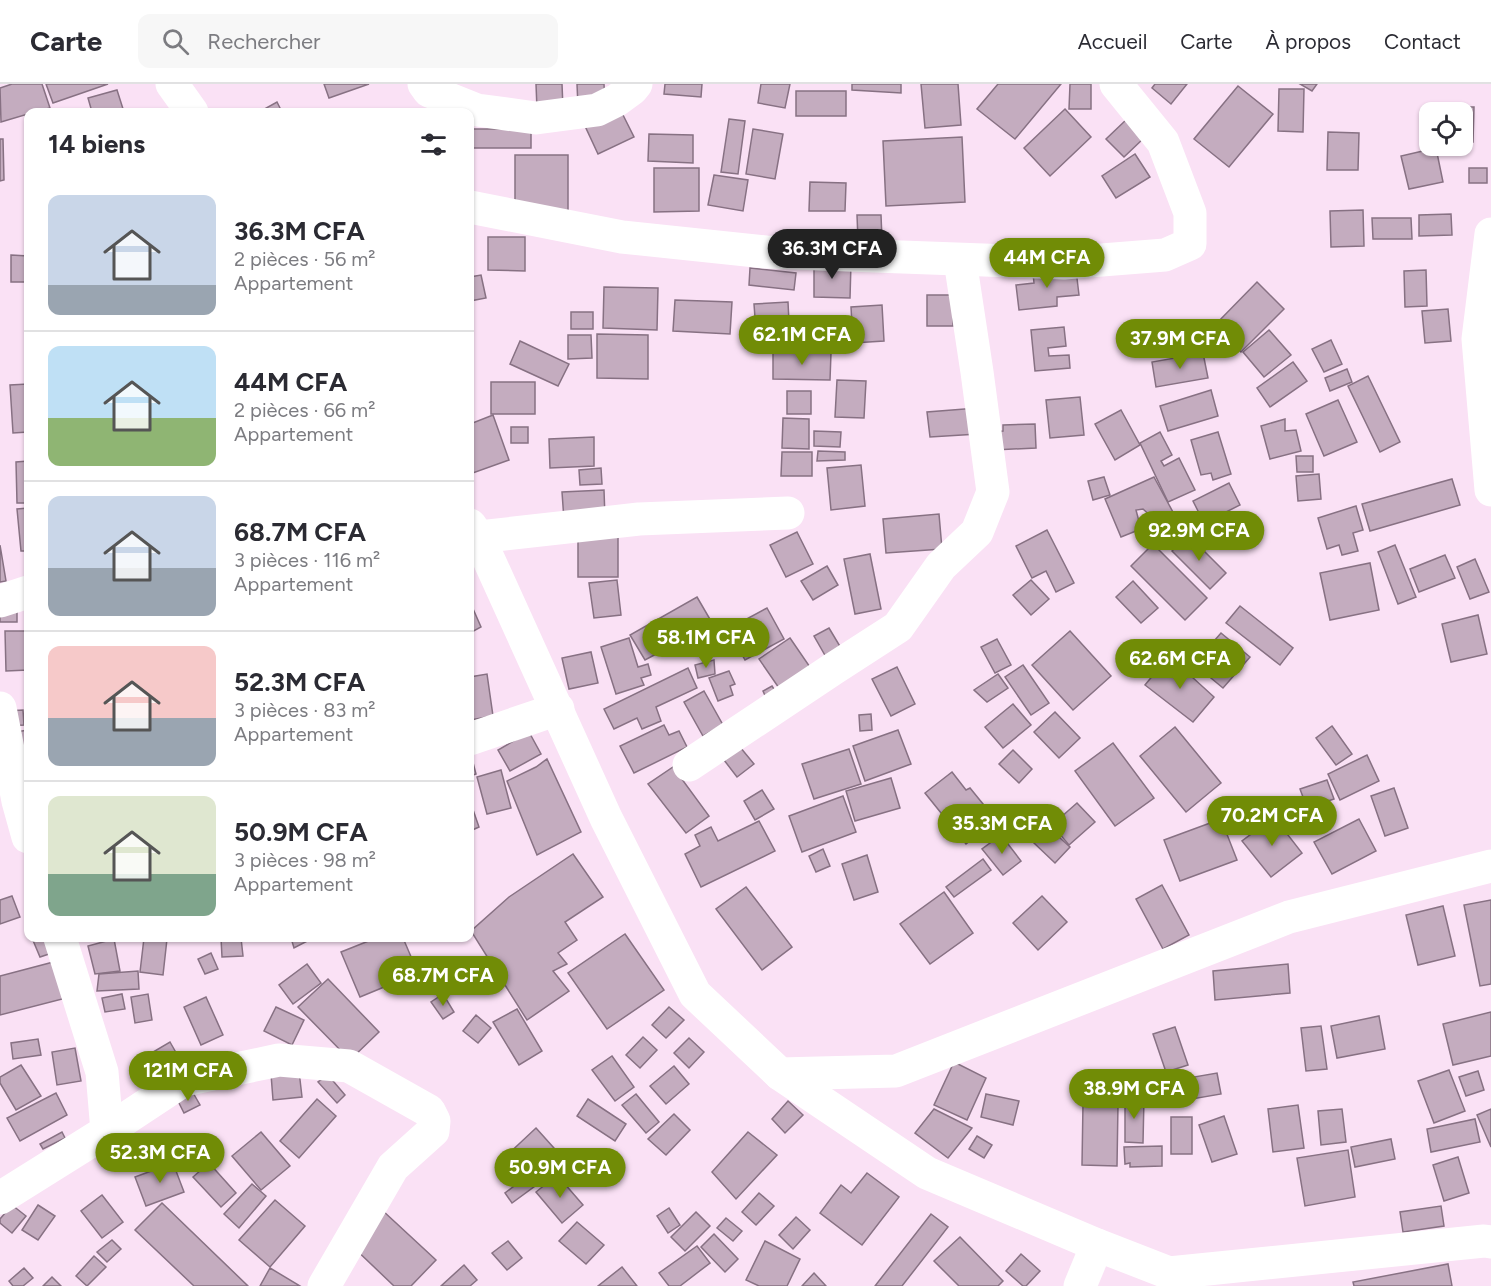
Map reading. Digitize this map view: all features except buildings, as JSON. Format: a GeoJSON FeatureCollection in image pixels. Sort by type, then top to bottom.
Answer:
{"type":"FeatureCollection","features":[{"type":"Feature","properties":{"kind":"street"},"geometry":{"type":"LineString","coordinates":[[172,84],[189,108]]}},
{"type":"Feature","properties":{"kind":"street"},"geometry":{"type":"LineString","coordinates":[[424,84],[429,91],[472,108]]}},
{"type":"Feature","properties":{"kind":"street"},"geometry":{"type":"LineString","coordinates":[[474,109],[536,118],[597,110],[617,100],[633,89],[636,84]]}},
{"type":"Feature","properties":{"kind":"street"},"geometry":{"type":"LineString","coordinates":[[474,208],[622,237],[766,252],[1064,263],[1165,255],[1190,244],[1190,213],[1163,142],[1116,84]]}},
{"type":"Feature","properties":{"kind":"street"},"geometry":{"type":"LineString","coordinates":[[1491,234],[1478,339],[1491,490]]}},
{"type":"Feature","properties":{"kind":"street"},"geometry":{"type":"LineString","coordinates":[[689,765],[898,627],[941,566],[977,532],[993,492],[960,260]]}},
{"type":"Feature","properties":{"kind":"street"},"geometry":{"type":"LineString","coordinates":[[474,534],[639,519],[788,513]]}},
{"type":"Feature","properties":{"kind":"street"},"geometry":{"type":"LineString","coordinates":[[474,536],[558,709],[606,818],[695,994],[780,1074],[927,1173],[1174,1280],[1484,1241],[1491,1242]]}},
{"type":"Feature","properties":{"kind":"street"},"geometry":{"type":"LineString","coordinates":[[0,601],[24,593]]}},
{"type":"Feature","properties":{"kind":"street"},"geometry":{"type":"LineString","coordinates":[[0,708],[24,823]]}},
{"type":"Feature","properties":{"kind":"street"},"geometry":{"type":"LineString","coordinates":[[474,738],[558,709]]}},
{"type":"Feature","properties":{"kind":"street"},"geometry":{"type":"LineString","coordinates":[[780,1074],[896,1071],[1289,917],[1491,866]]}},
{"type":"Feature","properties":{"kind":"street"},"geometry":{"type":"LineString","coordinates":[[61,942],[102,1072],[107,1131]]}},
{"type":"Feature","properties":{"kind":"street"},"geometry":{"type":"LineString","coordinates":[[0,1198],[184,1080],[279,1060],[349,1066],[429,1112],[435,1121],[433,1131],[393,1167],[324,1286]]}},
{"type":"Feature","properties":{"kind":"street"},"geometry":{"type":"LineString","coordinates":[[1080,1286],[1097,1245]]}}]}
